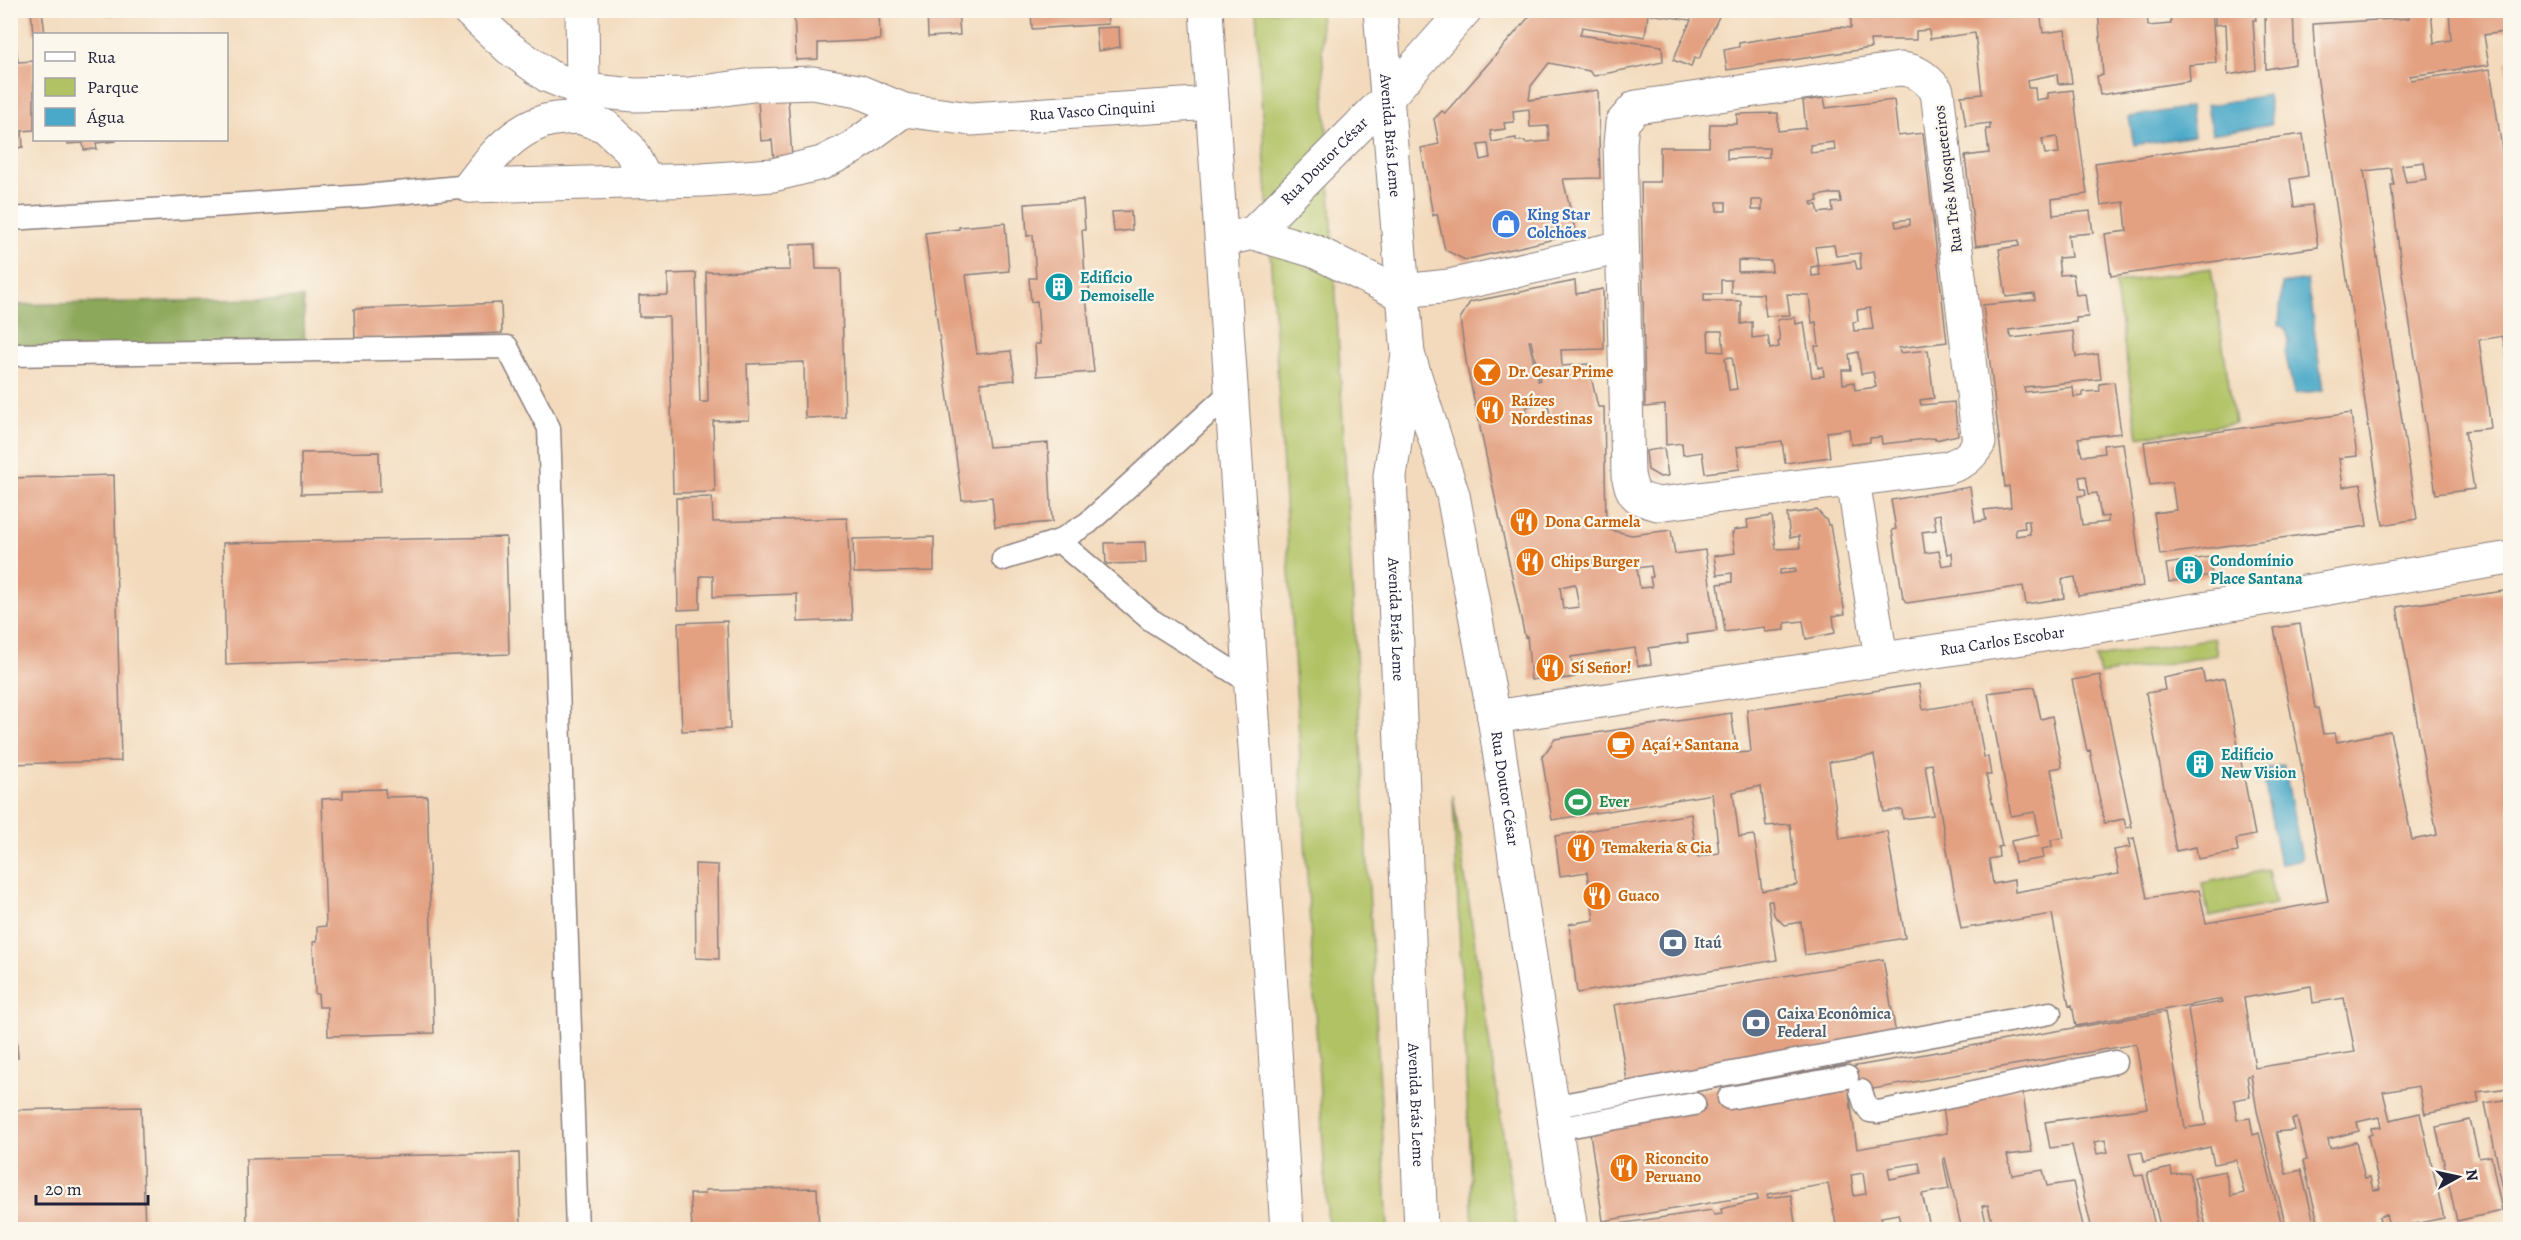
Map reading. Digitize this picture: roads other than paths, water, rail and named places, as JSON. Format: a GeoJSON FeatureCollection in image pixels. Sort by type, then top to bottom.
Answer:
{"type":"FeatureCollection","features":[{"type":"Feature","properties":{"kind":"street"},"geometry":{"type":"LineString","coordinates":[[468,10],[509,48],[581,103],[629,148],[647,182]]}},
{"type":"Feature","properties":{"kind":"street"},"geometry":{"type":"LineString","coordinates":[[508,10],[509,48]]}},
{"type":"Feature","properties":{"kind":"street"},"geometry":{"type":"LineString","coordinates":[[581,103],[582,10]]}},
{"type":"Feature","properties":{"kind":"street"},"geometry":{"type":"LineString","coordinates":[[1206,10],[1287,1230]]}},
{"type":"Feature","properties":{"kind":"street","name":"Avenida Brás Leme"},"geometry":{"type":"LineString","coordinates":[[1380,10],[1408,354],[1390,476],[1421,1230]]}},
{"type":"Feature","properties":{"kind":"street","name":"Rua Doutor César"},"geometry":{"type":"LineString","coordinates":[[1253,233],[1387,98],[1466,10]]}},
{"type":"Feature","properties":{"kind":"street","name":"Rua Três Mosqueteiros"},"geometry":{"type":"LineString","coordinates":[[1900,69],[1914,70],[1929,81],[1937,91],[1979,443],[1971,457],[1953,466],[1853,480],[1658,504],[1639,499],[1631,491],[1628,475],[1622,247],[1620,132],[1622,123],[1636,107],[1900,69]]}},
{"type":"Feature","properties":{"kind":"street","name":"Rua Vasco Cinquini"},"geometry":{"type":"LineString","coordinates":[[581,103],[634,95],[689,94],[753,85],[813,83],[858,91],[904,110],[971,119],[1212,103]]}},
{"type":"Feature","properties":{"kind":"street"},"geometry":{"type":"LineString","coordinates":[[471,186],[489,160],[511,139],[581,103]]}},
{"type":"Feature","properties":{"kind":"street"},"geometry":{"type":"LineString","coordinates":[[471,186],[647,182],[773,175],[822,163],[852,148],[904,110]]}},
{"type":"Feature","properties":{"kind":"street"},"geometry":{"type":"LineString","coordinates":[[1221,240],[1253,233],[1314,251],[1403,293],[1449,286],[1622,247]]}},
{"type":"Feature","properties":{"kind":"street","name":"Rua Doutor César"},"geometry":{"type":"LineString","coordinates":[[1408,354],[1453,495],[1494,717],[1571,1230]]}},
{"type":"Feature","properties":{"kind":"street"},"geometry":{"type":"LineString","coordinates":[[1853,480],[1881,659]]}},
{"type":"Feature","properties":{"kind":"street","name":"Rua Carlos Escobar"},"geometry":{"type":"LineString","coordinates":[[1494,717],[2046,635],[2511,558]]}},
{"type":"Feature","properties":{"kind":"lane"},"geometry":{"type":"LineString","coordinates":[[10,219],[366,196],[471,186]]}},
{"type":"Feature","properties":{"kind":"lane"},"geometry":{"type":"LineString","coordinates":[[10,355],[507,347],[549,428],[578,1230]]}},
{"type":"Feature","properties":{"kind":"lane"},"geometry":{"type":"LineString","coordinates":[[1003,559],[1059,542],[1088,523],[1232,391]]}},
{"type":"Feature","properties":{"kind":"lane"},"geometry":{"type":"LineString","coordinates":[[1059,542],[1151,620],[1251,683]]}},
{"type":"Feature","properties":{"kind":"lane"},"geometry":{"type":"LineString","coordinates":[[1554,1118],[2050,1013]]}},
{"type":"Feature","properties":{"kind":"lane"},"geometry":{"type":"LineString","coordinates":[[1729,1098],[1854,1084],[1870,1111],[1879,1112],[2115,1062]]}},
{"type":"Feature","properties":{"kind":"lane"},"geometry":{"type":"LineString","coordinates":[[1554,1118],[1694,1104]]}},
{"type":"Feature","properties":{"kind":"water"},"geometry":{"type":"Polygon","coordinates":[[[2268,95],[2272,124],[2212,134],[2207,105],[2268,95]]]}},
{"type":"Feature","properties":{"kind":"water"},"geometry":{"type":"Polygon","coordinates":[[[2190,107],[2194,136],[2134,145],[2129,117],[2190,107]]]}},
{"type":"Feature","properties":{"kind":"water"},"geometry":{"type":"Polygon","coordinates":[[[2307,280],[2323,390],[2294,394],[2285,352],[2289,341],[2286,330],[2279,324],[2282,284],[2307,280]]]}},
{"type":"Feature","properties":{"kind":"water"},"geometry":{"type":"Polygon","coordinates":[[[2284,765],[2302,859],[2280,864],[2262,770],[2284,765]]]}},
{"type":"Feature","properties":{"kind":"place","name":"King Star Colchões"},"geometry":{"type":"Point","coordinates":[1506,224]}},
{"type":"Feature","properties":{"kind":"place","name":"Edifício Demoiselle"},"geometry":{"type":"Point","coordinates":[1059,287]}},
{"type":"Feature","properties":{"kind":"place","name":"Dr. Cesar Prime"},"geometry":{"type":"Point","coordinates":[1487,372]}},
{"type":"Feature","properties":{"kind":"place","name":"Raízes Nordestinas"},"geometry":{"type":"Point","coordinates":[1490,410]}},
{"type":"Feature","properties":{"kind":"place","name":"Dona Carmela"},"geometry":{"type":"Point","coordinates":[1524,522]}},
{"type":"Feature","properties":{"kind":"place","name":"Chips Burger"},"geometry":{"type":"Point","coordinates":[1530,562]}},
{"type":"Feature","properties":{"kind":"place","name":"Condomínio Place Santana"},"geometry":{"type":"Point","coordinates":[2189,570]}},
{"type":"Feature","properties":{"kind":"place","name":"Sí Señor!"},"geometry":{"type":"Point","coordinates":[1550,668]}},
{"type":"Feature","properties":{"kind":"place","name":"Açaí + Santana"},"geometry":{"type":"Point","coordinates":[1621,745]}},
{"type":"Feature","properties":{"kind":"place","name":"Edifício New Vision"},"geometry":{"type":"Point","coordinates":[2200,764]}},
{"type":"Feature","properties":{"kind":"place","name":"Ever"},"geometry":{"type":"Point","coordinates":[1578,802]}},
{"type":"Feature","properties":{"kind":"place","name":"Temakeria & Cia"},"geometry":{"type":"Point","coordinates":[1581,848]}},
{"type":"Feature","properties":{"kind":"place","name":"Guaco"},"geometry":{"type":"Point","coordinates":[1597,896]}},
{"type":"Feature","properties":{"kind":"place","name":"Itaú"},"geometry":{"type":"Point","coordinates":[1673,943]}},
{"type":"Feature","properties":{"kind":"place","name":"Caixa Econômica Federal"},"geometry":{"type":"Point","coordinates":[1756,1023]}},
{"type":"Feature","properties":{"kind":"place","name":"Riconcito Peruano"},"geometry":{"type":"Point","coordinates":[1624,1168]}}]}
